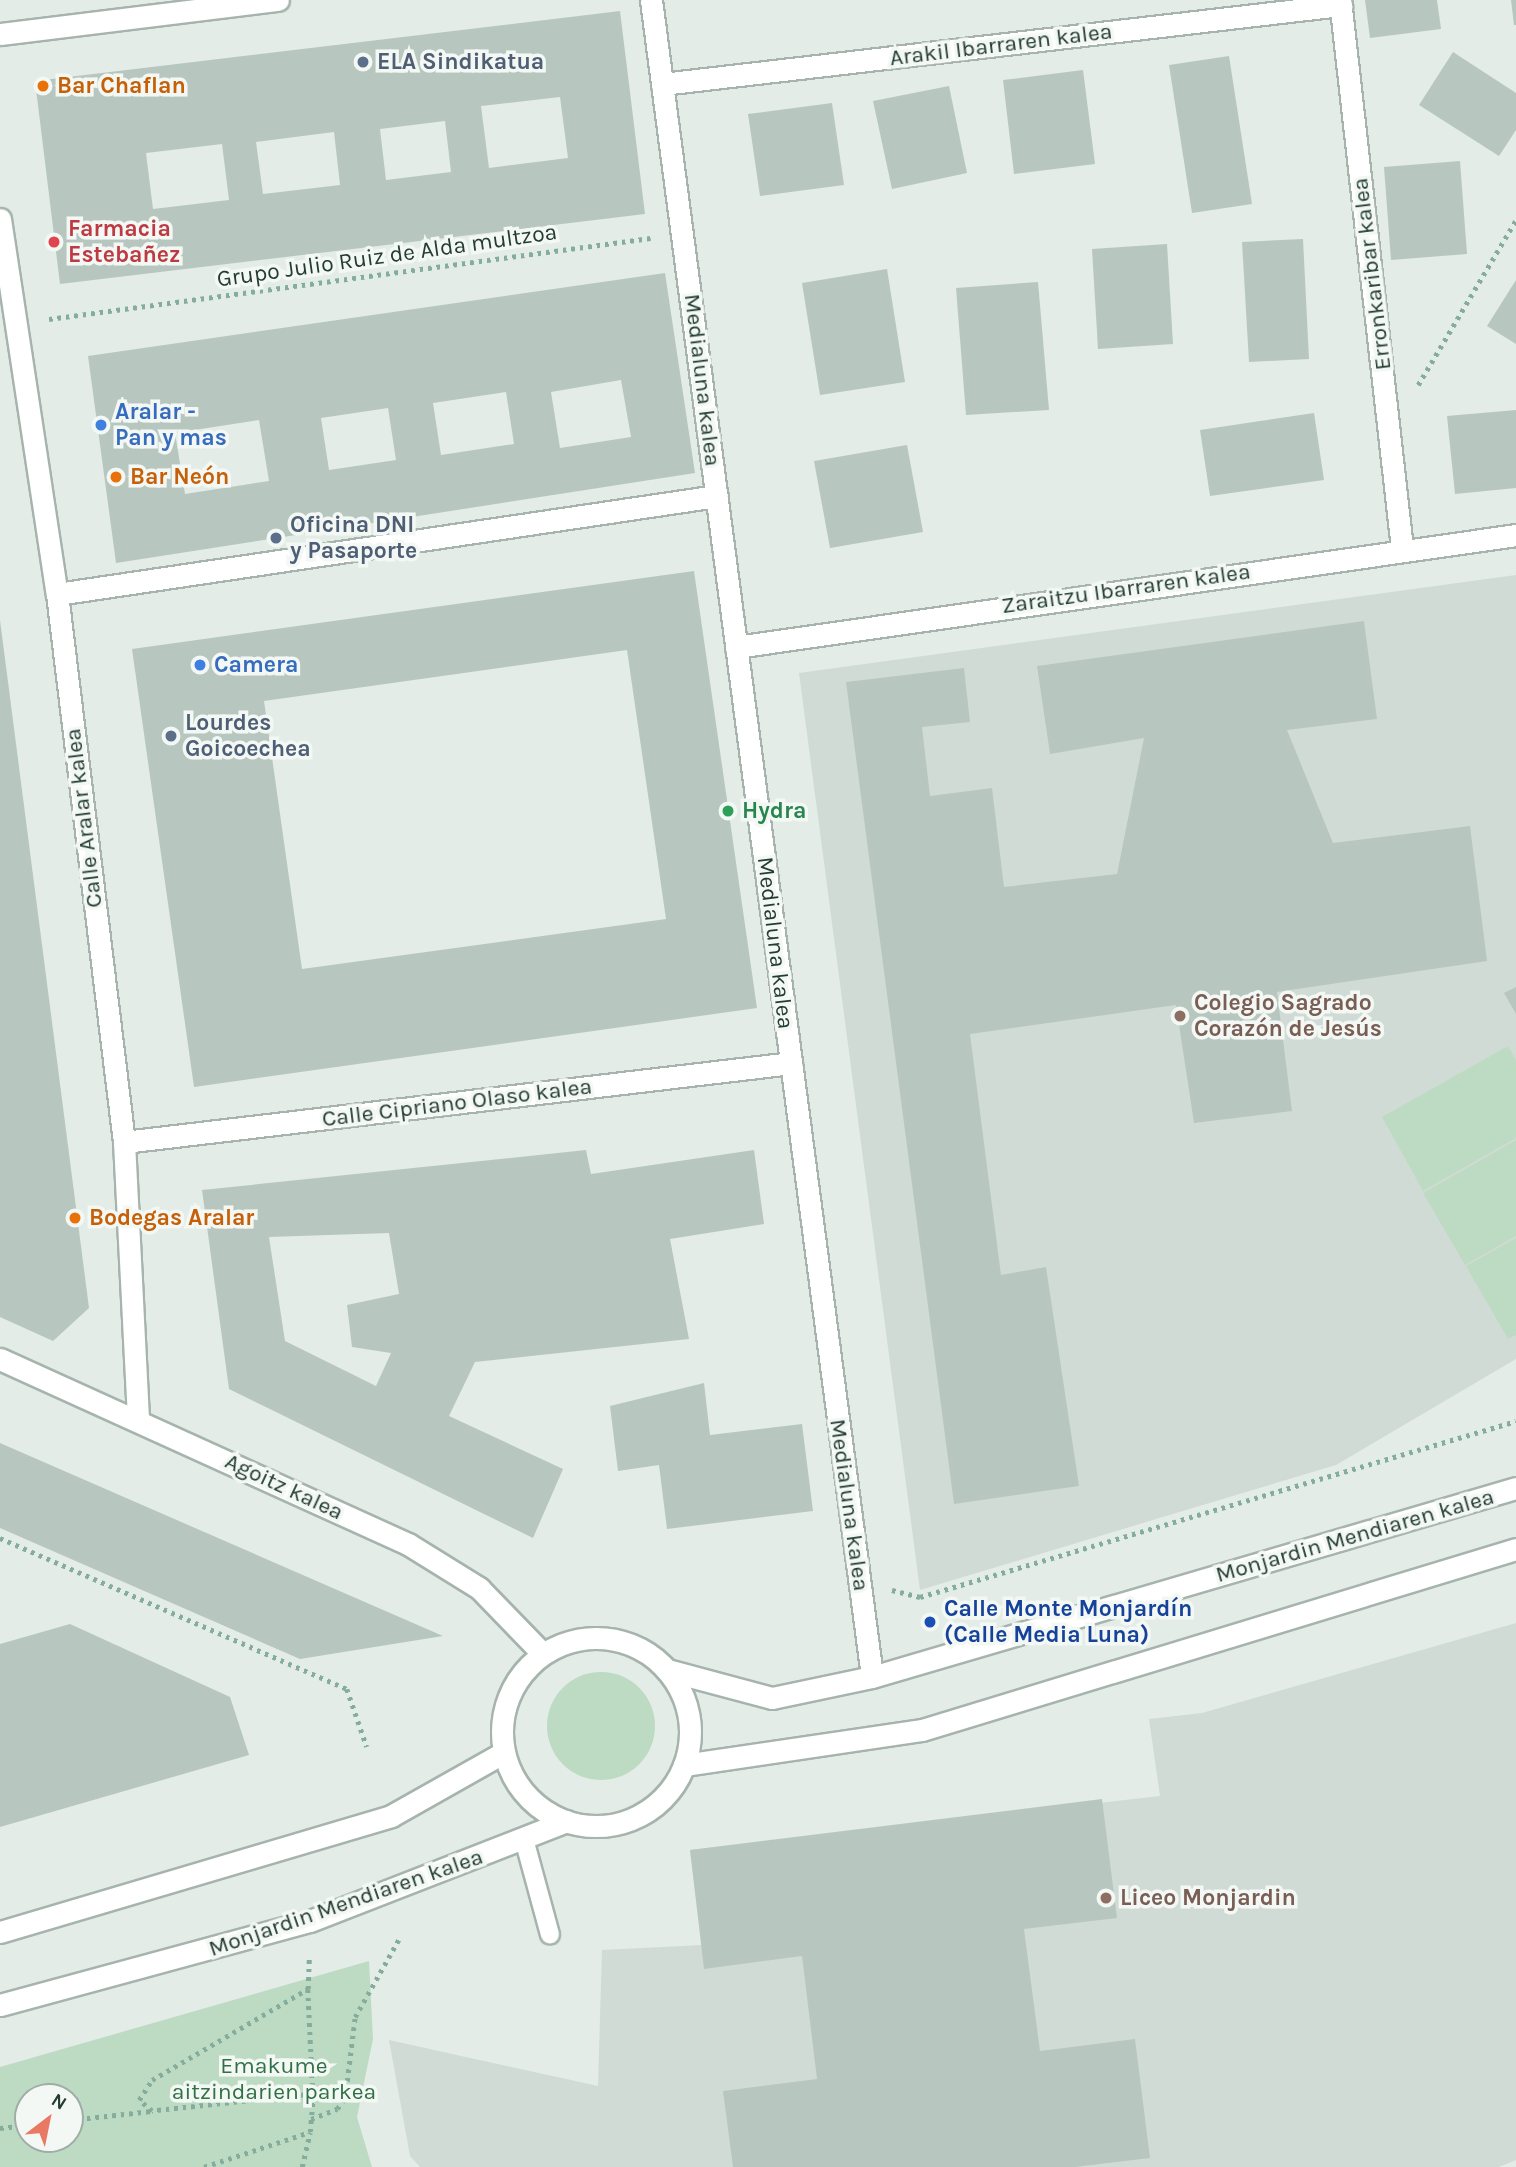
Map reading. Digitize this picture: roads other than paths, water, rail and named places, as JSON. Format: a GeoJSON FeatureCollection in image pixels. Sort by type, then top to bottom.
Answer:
{"type":"FeatureCollection","features":[{"type":"Feature","properties":{"kind":"street"},"geometry":{"type":"LineString","coordinates":[[0,34],[278,0]]}},
{"type":"Feature","properties":{"kind":"street","name":"Medialuna kalea"},"geometry":{"type":"LineString","coordinates":[[651,0],[872,1677]]}},
{"type":"Feature","properties":{"kind":"street","name":"Arakil Ibarraren kalea"},"geometry":{"type":"LineString","coordinates":[[662,84],[1340,2]]}},
{"type":"Feature","properties":{"kind":"street","name":"Erronkaribar kalea"},"geometry":{"type":"LineString","coordinates":[[1340,2],[1402,548]]}},
{"type":"Feature","properties":{"kind":"street","name":"Calle Aralar kalea"},"geometry":{"type":"LineString","coordinates":[[0,219],[57,594],[124,1142],[138,1421]]}},
{"type":"Feature","properties":{"kind":"street"},"geometry":{"type":"LineString","coordinates":[[57,594],[717,496]]}},
{"type":"Feature","properties":{"kind":"street","name":"Zaraitzu Ibarraren kalea"},"geometry":{"type":"LineString","coordinates":[[736,647],[1402,548],[1516,535]]}},
{"type":"Feature","properties":{"kind":"street","name":"Calle Cipriano Olaso kalea"},"geometry":{"type":"LineString","coordinates":[[124,1142],[791,1063]]}},
{"type":"Feature","properties":{"kind":"street","name":"Agoitz kalea"},"geometry":{"type":"LineString","coordinates":[[0,1359],[408,1544],[479,1588],[542,1653]]}},
{"type":"Feature","properties":{"kind":"street","name":"Monjardin Mendiaren kalea"},"geometry":{"type":"LineString","coordinates":[[542,1653],[567,1641],[622,1640],[667,1670],[772,1698],[872,1677],[1516,1489]]}},
{"type":"Feature","properties":{"kind":"street"},"geometry":{"type":"LineString","coordinates":[[684,1765],[922,1730],[1516,1549]]}},
{"type":"Feature","properties":{"kind":"street"},"geometry":{"type":"LineString","coordinates":[[0,1931],[391,1816],[503,1753],[508,1697],[542,1653]]}},
{"type":"Feature","properties":{"kind":"street","name":"Monjardin Mendiaren kalea"},"geometry":{"type":"LineString","coordinates":[[503,1753],[516,1782],[537,1806],[566,1821],[618,1824],[644,1813],[666,1795],[684,1765],[690,1715],[667,1670]]}},
{"type":"Feature","properties":{"kind":"street","name":"Monjardin Mendiaren kalea"},"geometry":{"type":"LineString","coordinates":[[0,2005],[310,1920],[566,1821]]}},
{"type":"Feature","properties":{"kind":"lane"},"geometry":{"type":"LineString","coordinates":[[524,1839],[550,1935]]}},
{"type":"Feature","properties":{"kind":"place","name":"ELA Sindikatua"},"geometry":{"type":"Point","coordinates":[363,62]}},
{"type":"Feature","properties":{"kind":"place","name":"Bar Chaflan"},"geometry":{"type":"Point","coordinates":[43,86]}},
{"type":"Feature","properties":{"kind":"place","name":"Farmacia Estebañez"},"geometry":{"type":"Point","coordinates":[54,242]}},
{"type":"Feature","properties":{"kind":"place","name":"Aralar - Pan y mas"},"geometry":{"type":"Point","coordinates":[101,425]}},
{"type":"Feature","properties":{"kind":"place","name":"Bar Neón"},"geometry":{"type":"Point","coordinates":[116,477]}},
{"type":"Feature","properties":{"kind":"place","name":"Oficina DNI y Pasaporte"},"geometry":{"type":"Point","coordinates":[276,538]}},
{"type":"Feature","properties":{"kind":"place","name":"Camera"},"geometry":{"type":"Point","coordinates":[200,665]}},
{"type":"Feature","properties":{"kind":"place","name":"Lourdes Goicoechea"},"geometry":{"type":"Point","coordinates":[171,736]}},
{"type":"Feature","properties":{"kind":"place","name":"Hydra"},"geometry":{"type":"Point","coordinates":[728,811]}},
{"type":"Feature","properties":{"kind":"place","name":"Colegio Sagrado Corazón de Jesús"},"geometry":{"type":"Point","coordinates":[1180,1016]}},
{"type":"Feature","properties":{"kind":"place","name":"Bodegas Aralar"},"geometry":{"type":"Point","coordinates":[75,1218]}},
{"type":"Feature","properties":{"kind":"place","name":"Calle Monte Monjardín (Calle Media Luna)"},"geometry":{"type":"Point","coordinates":[930,1622]}},
{"type":"Feature","properties":{"kind":"place","name":"Liceo Monjardin"},"geometry":{"type":"Point","coordinates":[1106,1898]}},
{"type":"Feature","properties":{"kind":"park label","name":"Emakume aitzindarien parkea"},"geometry":{"type":"Point","coordinates":[274,2079]}}]}
